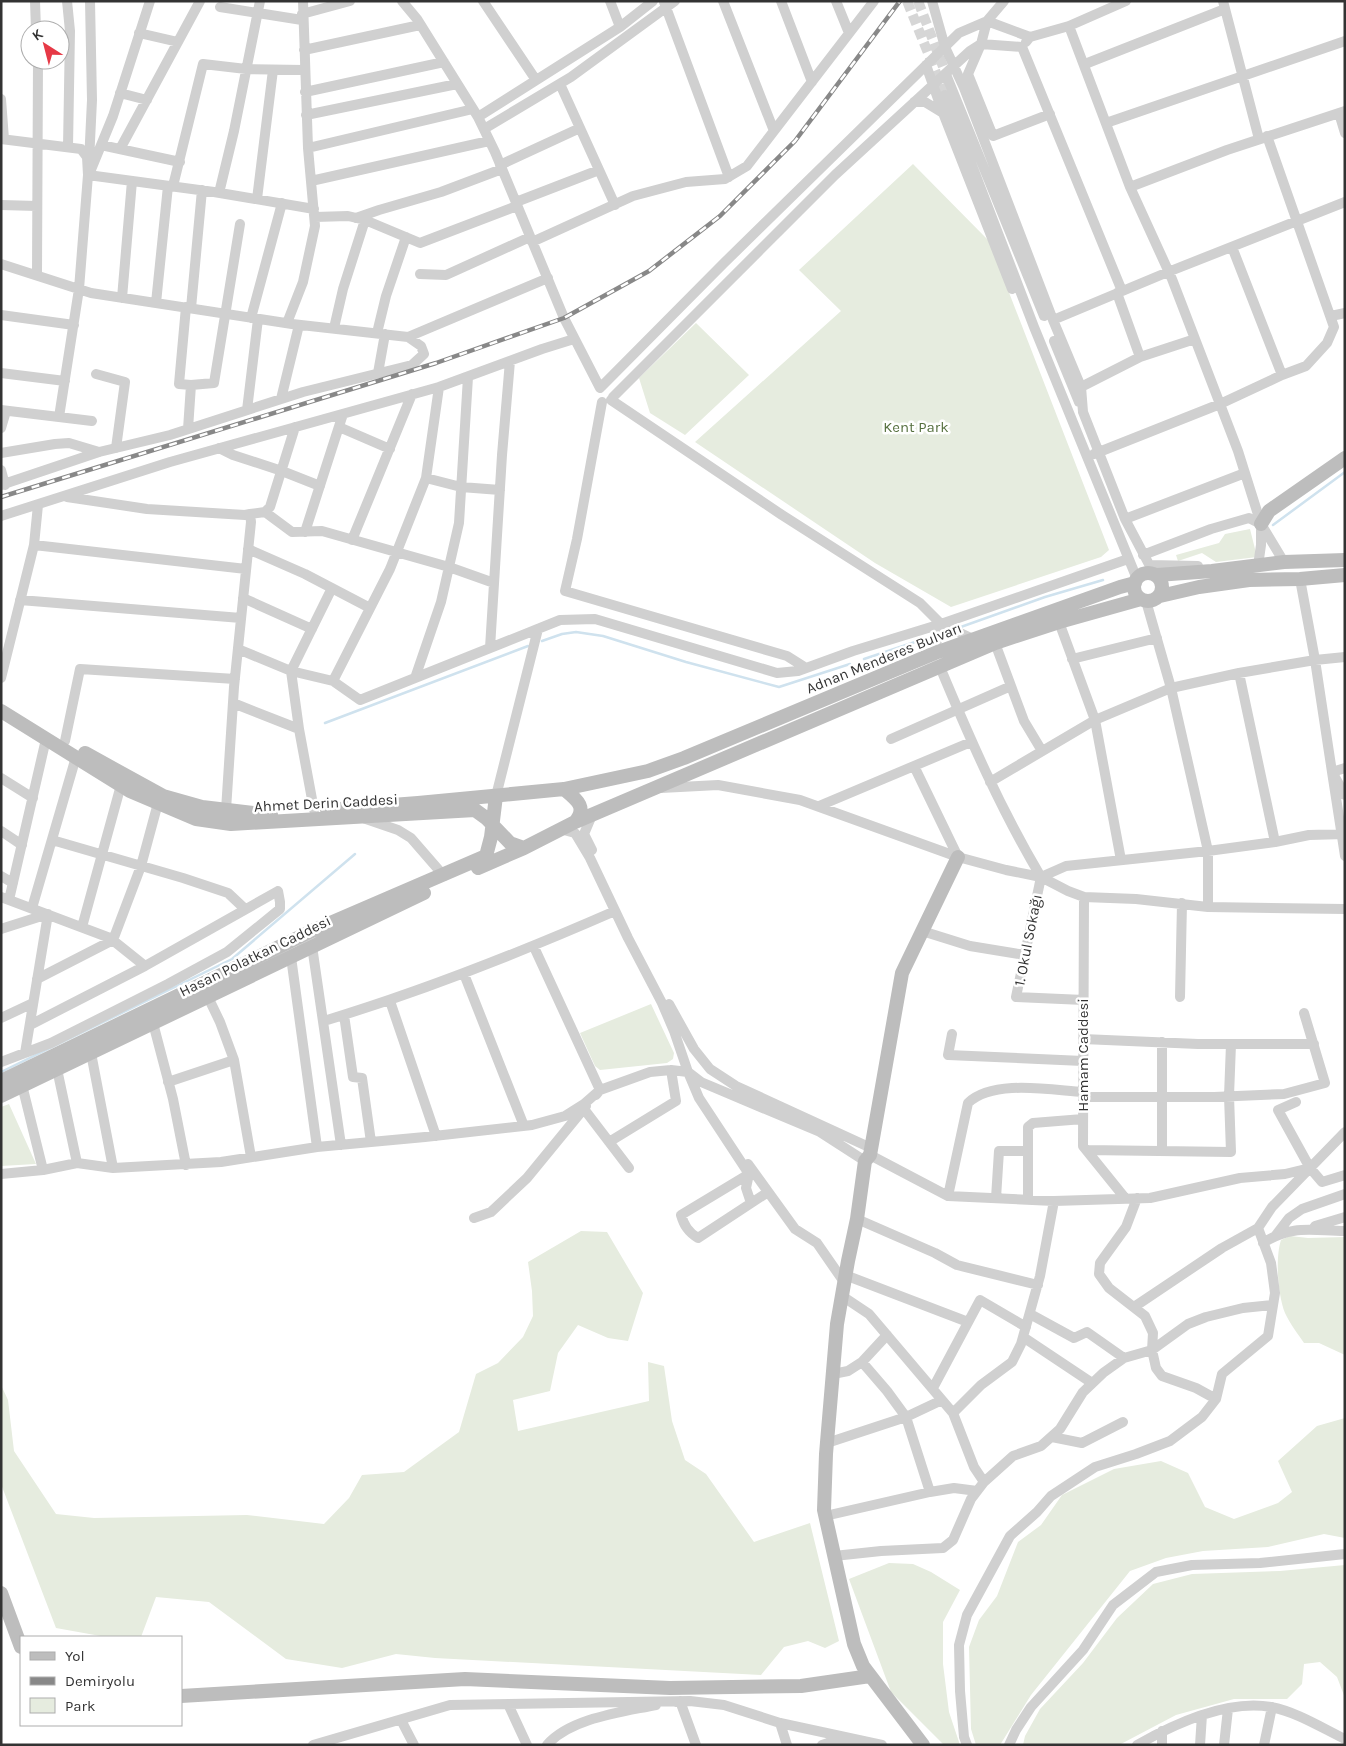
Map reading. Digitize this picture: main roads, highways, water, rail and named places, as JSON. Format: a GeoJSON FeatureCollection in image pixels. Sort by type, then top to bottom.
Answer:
{"type":"FeatureCollection","features":[{"type":"Feature","properties":{"kind":"main road"},"geometry":{"type":"LineString","coordinates":[[1261,524],[1269,511],[1345,458]]}},
{"type":"Feature","properties":{"kind":"main road"},"geometry":{"type":"LineString","coordinates":[[1345,560],[1153,571],[1142,574],[1136,581],[1135,592],[1143,600],[1154,600],[1160,596],[1199,587],[1249,580],[1345,576]]}},
{"type":"Feature","properties":{"kind":"main road"},"geometry":{"type":"LineString","coordinates":[[1153,571],[1160,578],[1163,587],[1160,596]]}},
{"type":"Feature","properties":{"kind":"main road","name":"Adnan Menderes Bulvarı"},"geometry":{"type":"LineString","coordinates":[[648,771],[684,758],[935,653],[1136,581]]}},
{"type":"Feature","properties":{"kind":"main road","name":"Adnan Menderes Bulvarı"},"geometry":{"type":"LineString","coordinates":[[575,822],[995,644],[1059,622],[1143,600]]}},
{"type":"Feature","properties":{"kind":"main road","name":"Ahmet Derin Caddesi"},"geometry":{"type":"LineString","coordinates":[[1,702],[65,741],[163,796],[202,807],[261,814],[564,789],[648,771]]}},
{"type":"Feature","properties":{"kind":"main road","name":"Ahmet Derin Caddesi"},"geometry":{"type":"LineString","coordinates":[[1,711],[121,785],[196,820],[231,824],[475,810],[510,843],[524,848]]}},
{"type":"Feature","properties":{"kind":"main road"},"geometry":{"type":"LineString","coordinates":[[524,848],[575,822],[580,816],[581,807],[576,799],[564,789]]}},
{"type":"Feature","properties":{"kind":"main road"},"geometry":{"type":"LineString","coordinates":[[492,826],[496,796]]}},
{"type":"Feature","properties":{"kind":"main road","name":"Hasan Polatkan Caddesi"},"geometry":{"type":"LineString","coordinates":[[1,1081],[312,931],[444,876],[486,856],[492,826]]}},
{"type":"Feature","properties":{"kind":"main road","name":"Hasan Polatkan Caddesi"},"geometry":{"type":"LineString","coordinates":[[1,1096],[312,946],[524,848]]}},
{"type":"Feature","properties":{"kind":"main road"},"geometry":{"type":"LineString","coordinates":[[923,1745],[862,1666],[854,1644],[824,1510],[827,1443],[838,1324],[902,973],[958,857]]}},
{"type":"Feature","properties":{"kind":"main road"},"geometry":{"type":"LineString","coordinates":[[1,1593],[20,1644]]}},
{"type":"Feature","properties":{"kind":"main road"},"geometry":{"type":"LineString","coordinates":[[182,1696],[465,1679],[670,1688],[801,1686],[870,1676]]}},
{"type":"Feature","properties":{"kind":"waterway"},"geometry":{"type":"LineString","coordinates":[[1273,525],[1345,472]]}},
{"type":"Feature","properties":{"kind":"waterway"},"geometry":{"type":"LineString","coordinates":[[958,628],[1045,597],[1103,580]]}},
{"type":"Feature","properties":{"kind":"waterway"},"geometry":{"type":"LineString","coordinates":[[542,641],[562,634],[576,632],[603,636],[686,662],[779,687],[850,664]]}},
{"type":"Feature","properties":{"kind":"waterway"},"geometry":{"type":"LineString","coordinates":[[864,659],[933,636]]}},
{"type":"Feature","properties":{"kind":"waterway"},"geometry":{"type":"LineString","coordinates":[[325,723],[528,646]]}},
{"type":"Feature","properties":{"kind":"waterway"},"geometry":{"type":"LineString","coordinates":[[1,1072],[232,959],[355,854]]}},
{"type":"Feature","properties":{"kind":"tunnel"},"geometry":{"type":"LineString","coordinates":[[907,1],[945,95]]}},
{"type":"Feature","properties":{"kind":"tunnel"},"geometry":{"type":"LineString","coordinates":[[918,1],[947,77]]}},
{"type":"Feature","properties":{"kind":"railway"},"geometry":{"type":"LineString","coordinates":[[1,497],[436,363],[564,318],[649,271],[720,216],[795,141],[900,1]]}},
{"type":"Feature","properties":{"kind":"park label","name":"Kent Park"},"geometry":{"type":"Point","coordinates":[916,427]}}]}
